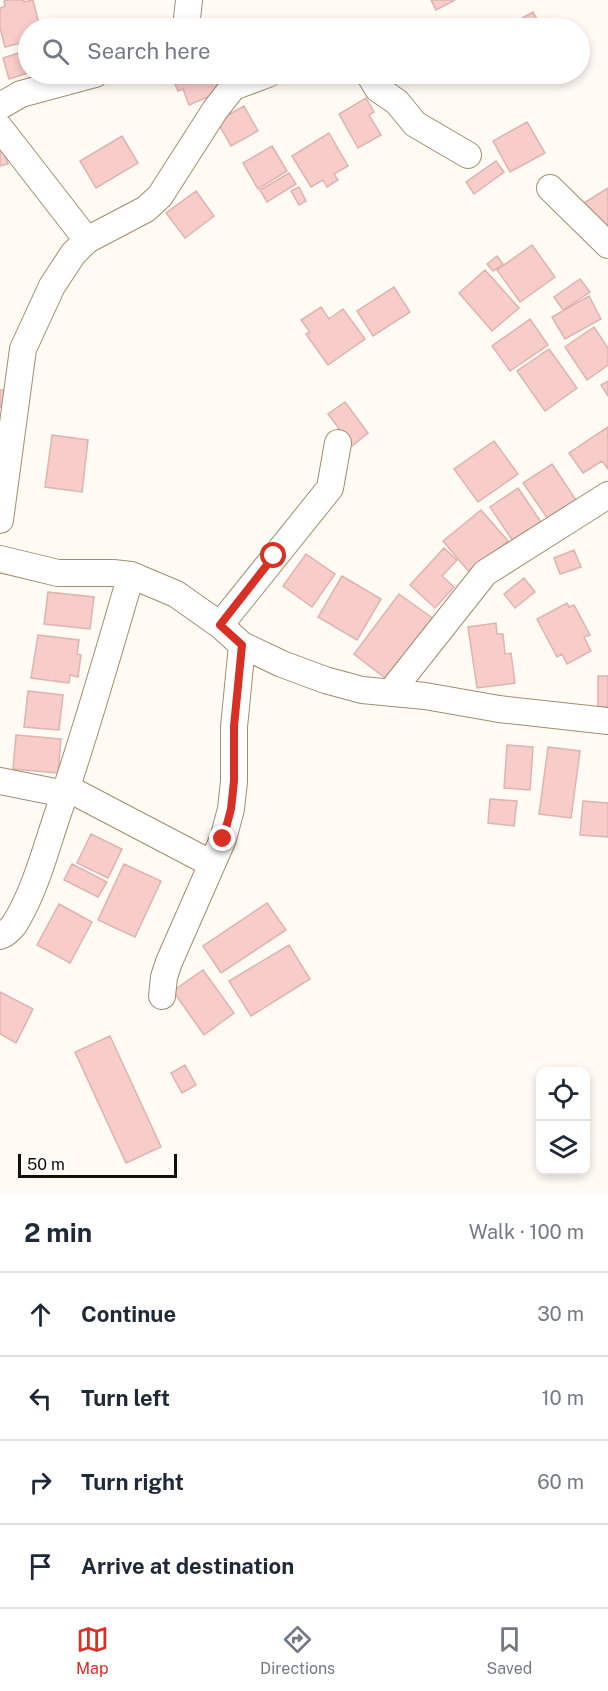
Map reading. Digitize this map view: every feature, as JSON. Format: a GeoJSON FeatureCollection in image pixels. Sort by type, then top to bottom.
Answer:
{"type":"FeatureCollection","features":[{"type":"Feature","properties":{"kind":"street"},"geometry":{"type":"LineString","coordinates":[[187,18],[189,0]]}},
{"type":"Feature","properties":{"kind":"street"},"geometry":{"type":"LineString","coordinates":[[0,106],[21,94],[58,84]]}},
{"type":"Feature","properties":{"kind":"street"},"geometry":{"type":"LineString","coordinates":[[0,520],[23,349],[52,286],[73,254],[87,240],[146,209],[160,196],[215,110],[233,87],[241,84]]}},
{"type":"Feature","properties":{"kind":"street"},"geometry":{"type":"LineString","coordinates":[[375,84],[378,89],[397,102],[415,124],[468,155]]}},
{"type":"Feature","properties":{"kind":"street"},"geometry":{"type":"LineString","coordinates":[[0,128],[87,240]]}},
{"type":"Feature","properties":{"kind":"street"},"geometry":{"type":"LineString","coordinates":[[550,188],[608,245]]}},
{"type":"Feature","properties":{"kind":"street"},"geometry":{"type":"LineString","coordinates":[[220,625],[330,488],[338,443]]}},
{"type":"Feature","properties":{"kind":"street"},"geometry":{"type":"LineString","coordinates":[[390,693],[485,573],[608,495]]}},
{"type":"Feature","properties":{"kind":"street"},"geometry":{"type":"LineString","coordinates":[[0,560],[58,573],[131,575],[176,594],[220,625],[242,645],[282,664],[325,680],[362,690],[425,696],[499,710],[608,721]]}},
{"type":"Feature","properties":{"kind":"street"},"geometry":{"type":"LineString","coordinates":[[0,936],[6,934],[13,926],[26,901],[66,791],[131,575]]}},
{"type":"Feature","properties":{"kind":"street"},"geometry":{"type":"LineString","coordinates":[[162,996],[164,977],[169,962],[223,839],[231,809],[234,781],[235,715],[242,645]]}},
{"type":"Feature","properties":{"kind":"street"},"geometry":{"type":"LineString","coordinates":[[0,781],[66,791],[212,864]]}},
{"type":"Feature","properties":{"kind":"building"},"geometry":{"type":"Polygon","coordinates":[[[33,0],[38,18],[18,18],[18,44],[5,47],[0,28],[0,8],[5,6],[4,1],[33,0]]]}},
{"type":"Feature","properties":{"kind":"building"},"geometry":{"type":"Polygon","coordinates":[[[431,0],[455,0],[436,10],[431,0]]]}},
{"type":"Feature","properties":{"kind":"building"},"geometry":{"type":"Polygon","coordinates":[[[533,12],[536,18],[522,18],[533,12]]]}},
{"type":"Feature","properties":{"kind":"building"},"geometry":{"type":"Polygon","coordinates":[[[18,53],[18,76],[9,79],[3,58],[18,53]]]}},
{"type":"Feature","properties":{"kind":"building"},"geometry":{"type":"Polygon","coordinates":[[[175,84],[221,84],[224,90],[189,105],[183,89],[178,91],[175,84]]]}},
{"type":"Feature","properties":{"kind":"building"},"geometry":{"type":"Polygon","coordinates":[[[366,98],[374,112],[369,115],[381,135],[358,148],[339,114],[366,98]]]}},
{"type":"Feature","properties":{"kind":"building"},"geometry":{"type":"Polygon","coordinates":[[[244,106],[258,131],[231,146],[217,121],[244,106]]]}},
{"type":"Feature","properties":{"kind":"building"},"geometry":{"type":"Polygon","coordinates":[[[527,122],[545,153],[510,172],[493,141],[527,122]]]}},
{"type":"Feature","properties":{"kind":"building"},"geometry":{"type":"Polygon","coordinates":[[[329,133],[348,166],[334,174],[338,180],[327,187],[323,180],[311,187],[292,156],[329,133]]]}},
{"type":"Feature","properties":{"kind":"building"},"geometry":{"type":"Polygon","coordinates":[[[122,136],[138,163],[96,188],[80,161],[122,136]]]}},
{"type":"Feature","properties":{"kind":"building"},"geometry":{"type":"Polygon","coordinates":[[[0,139],[8,164],[0,166],[0,139]]]}},
{"type":"Feature","properties":{"kind":"building"},"geometry":{"type":"Polygon","coordinates":[[[272,146],[287,171],[258,189],[243,163],[272,146]]]}},
{"type":"Feature","properties":{"kind":"building"},"geometry":{"type":"Polygon","coordinates":[[[496,161],[504,172],[474,194],[466,182],[496,161]]]}},
{"type":"Feature","properties":{"kind":"building"},"geometry":{"type":"Polygon","coordinates":[[[289,173],[296,184],[267,202],[260,190],[289,173]]]}},
{"type":"Feature","properties":{"kind":"building"},"geometry":{"type":"Polygon","coordinates":[[[299,187],[306,201],[299,205],[291,191],[299,187]]]}},
{"type":"Feature","properties":{"kind":"building"},"geometry":{"type":"Polygon","coordinates":[[[608,188],[608,229],[604,232],[584,203],[608,188]]]}},
{"type":"Feature","properties":{"kind":"building"},"geometry":{"type":"Polygon","coordinates":[[[196,191],[214,216],[185,238],[166,213],[196,191]]]}},
{"type":"Feature","properties":{"kind":"building"},"geometry":{"type":"Polygon","coordinates":[[[532,245],[555,277],[520,302],[497,270],[532,245]]]}},
{"type":"Feature","properties":{"kind":"building"},"geometry":{"type":"Polygon","coordinates":[[[497,256],[503,264],[493,271],[487,264],[497,256]]]}},
{"type":"Feature","properties":{"kind":"building"},"geometry":{"type":"Polygon","coordinates":[[[485,270],[519,308],[492,331],[459,293],[485,270]]]}},
{"type":"Feature","properties":{"kind":"building"},"geometry":{"type":"Polygon","coordinates":[[[580,279],[590,292],[563,310],[554,297],[580,279]]]}},
{"type":"Feature","properties":{"kind":"building"},"geometry":{"type":"Polygon","coordinates":[[[394,287],[410,312],[373,336],[357,311],[394,287]]]}},
{"type":"Feature","properties":{"kind":"building"},"geometry":{"type":"Polygon","coordinates":[[[589,296],[601,319],[565,339],[552,317],[589,296]]]}},
{"type":"Feature","properties":{"kind":"building"},"geometry":{"type":"Polygon","coordinates":[[[321,307],[329,319],[343,309],[365,339],[328,365],[306,334],[310,332],[301,320],[321,307]]]}},
{"type":"Feature","properties":{"kind":"building"},"geometry":{"type":"Polygon","coordinates":[[[530,319],[548,345],[510,371],[492,346],[530,319]]]}},
{"type":"Feature","properties":{"kind":"building"},"geometry":{"type":"Polygon","coordinates":[[[594,327],[608,348],[608,365],[587,380],[565,347],[594,327]]]}},
{"type":"Feature","properties":{"kind":"building"},"geometry":{"type":"Polygon","coordinates":[[[549,349],[577,388],[545,411],[517,371],[549,349]]]}},
{"type":"Feature","properties":{"kind":"building"},"geometry":{"type":"Polygon","coordinates":[[[608,381],[608,396],[601,385],[608,381]]]}},
{"type":"Feature","properties":{"kind":"building"},"geometry":{"type":"Polygon","coordinates":[[[0,390],[5,390],[2,408],[0,407],[0,390]]]}},
{"type":"Feature","properties":{"kind":"building"},"geometry":{"type":"Polygon","coordinates":[[[345,402],[368,433],[352,446],[328,414],[345,402]]]}},
{"type":"Feature","properties":{"kind":"building"},"geometry":{"type":"Polygon","coordinates":[[[608,427],[608,469],[602,461],[583,473],[569,453],[608,427]]]}},
{"type":"Feature","properties":{"kind":"building"},"geometry":{"type":"Polygon","coordinates":[[[52,435],[88,440],[82,492],[45,487],[52,435]]]}},
{"type":"Feature","properties":{"kind":"building"},"geometry":{"type":"Polygon","coordinates":[[[494,441],[518,474],[478,502],[454,469],[494,441]]]}},
{"type":"Feature","properties":{"kind":"building"},"geometry":{"type":"Polygon","coordinates":[[[552,464],[576,500],[548,519],[523,483],[552,464]]]}},
{"type":"Feature","properties":{"kind":"building"},"geometry":{"type":"Polygon","coordinates":[[[518,488],[543,525],[515,544],[490,507],[518,488]]]}},
{"type":"Feature","properties":{"kind":"building"},"geometry":{"type":"Polygon","coordinates":[[[481,510],[508,541],[470,573],[443,541],[481,510]]]}},
{"type":"Feature","properties":{"kind":"building"},"geometry":{"type":"Polygon","coordinates":[[[444,548],[457,560],[442,576],[454,587],[435,608],[410,585],[444,548]]]}},
{"type":"Feature","properties":{"kind":"building"},"geometry":{"type":"Polygon","coordinates":[[[574,550],[581,567],[560,574],[554,558],[574,550]]]}},
{"type":"Feature","properties":{"kind":"building"},"geometry":{"type":"Polygon","coordinates":[[[306,554],[335,574],[312,607],[283,586],[306,554]]]}},
{"type":"Feature","properties":{"kind":"building"},"geometry":{"type":"Polygon","coordinates":[[[342,576],[381,599],[357,640],[318,617],[342,576]]]}},
{"type":"Feature","properties":{"kind":"building"},"geometry":{"type":"Polygon","coordinates":[[[524,578],[535,592],[515,608],[504,594],[524,578]]]}},
{"type":"Feature","properties":{"kind":"building"},"geometry":{"type":"Polygon","coordinates":[[[48,592],[94,597],[90,629],[44,624],[48,592]]]}},
{"type":"Feature","properties":{"kind":"building"},"geometry":{"type":"Polygon","coordinates":[[[399,594],[435,620],[389,681],[354,654],[399,594]]]}},
{"type":"Feature","properties":{"kind":"building"},"geometry":{"type":"Polygon","coordinates":[[[567,603],[569,607],[574,605],[590,635],[584,637],[591,651],[567,664],[562,654],[557,657],[537,619],[567,603]]]}},
{"type":"Feature","properties":{"kind":"building"},"geometry":{"type":"Polygon","coordinates":[[[496,623],[497,634],[503,634],[505,654],[511,653],[515,683],[477,688],[468,627],[496,623]]]}},
{"type":"Feature","properties":{"kind":"building"},"geometry":{"type":"Polygon","coordinates":[[[38,635],[79,640],[77,654],[81,655],[78,677],[70,675],[69,683],[31,678],[38,635]]]}},
{"type":"Feature","properties":{"kind":"building"},"geometry":{"type":"Polygon","coordinates":[[[598,676],[608,676],[608,707],[598,707],[598,676]]]}},
{"type":"Feature","properties":{"kind":"building"},"geometry":{"type":"Polygon","coordinates":[[[28,691],[63,695],[59,730],[24,727],[28,691]]]}},
{"type":"Feature","properties":{"kind":"building"},"geometry":{"type":"Polygon","coordinates":[[[16,735],[61,739],[58,773],[13,769],[16,735]]]}},
{"type":"Feature","properties":{"kind":"building"},"geometry":{"type":"Polygon","coordinates":[[[507,745],[533,747],[530,790],[504,788],[507,745]]]}},
{"type":"Feature","properties":{"kind":"building"},"geometry":{"type":"Polygon","coordinates":[[[548,747],[580,751],[571,818],[539,814],[548,747]]]}},
{"type":"Feature","properties":{"kind":"building"},"geometry":{"type":"Polygon","coordinates":[[[490,799],[517,801],[514,826],[488,823],[490,799]]]}},
{"type":"Feature","properties":{"kind":"building"},"geometry":{"type":"Polygon","coordinates":[[[583,801],[608,803],[608,837],[580,835],[583,801]]]}},
{"type":"Feature","properties":{"kind":"building"},"geometry":{"type":"Polygon","coordinates":[[[91,834],[122,849],[108,878],[77,863],[91,834]]]}},
{"type":"Feature","properties":{"kind":"building"},"geometry":{"type":"Polygon","coordinates":[[[72,864],[107,882],[98,897],[64,880],[72,864]]]}},
{"type":"Feature","properties":{"kind":"building"},"geometry":{"type":"Polygon","coordinates":[[[124,864],[161,881],[135,937],[98,920],[124,864]]]}},
{"type":"Feature","properties":{"kind":"building"},"geometry":{"type":"Polygon","coordinates":[[[267,903],[286,930],[221,973],[203,946],[267,903]]]}},
{"type":"Feature","properties":{"kind":"building"},"geometry":{"type":"Polygon","coordinates":[[[59,904],[92,922],[70,963],[37,945],[59,904]]]}},
{"type":"Feature","properties":{"kind":"building"},"geometry":{"type":"Polygon","coordinates":[[[289,945],[310,979],[251,1016],[229,981],[289,945]]]}},
{"type":"Feature","properties":{"kind":"building"},"geometry":{"type":"Polygon","coordinates":[[[203,970],[234,1013],[204,1035],[173,991],[203,970]]]}},
{"type":"Feature","properties":{"kind":"building"},"geometry":{"type":"Polygon","coordinates":[[[0,992],[33,1009],[16,1043],[0,1034],[0,992]]]}},
{"type":"Feature","properties":{"kind":"building"},"geometry":{"type":"Polygon","coordinates":[[[110,1036],[161,1147],[126,1163],[75,1052],[110,1036]]]}},
{"type":"Feature","properties":{"kind":"building"},"geometry":{"type":"Polygon","coordinates":[[[185,1065],[196,1085],[182,1093],[171,1073],[185,1065]]]}},
{"type":"Feature","properties":{"kind":"route"},"geometry":{"type":"LineString","coordinates":[[223,839],[231,809],[234,781],[234,726],[242,645],[220,625],[274,556]]}}]}
